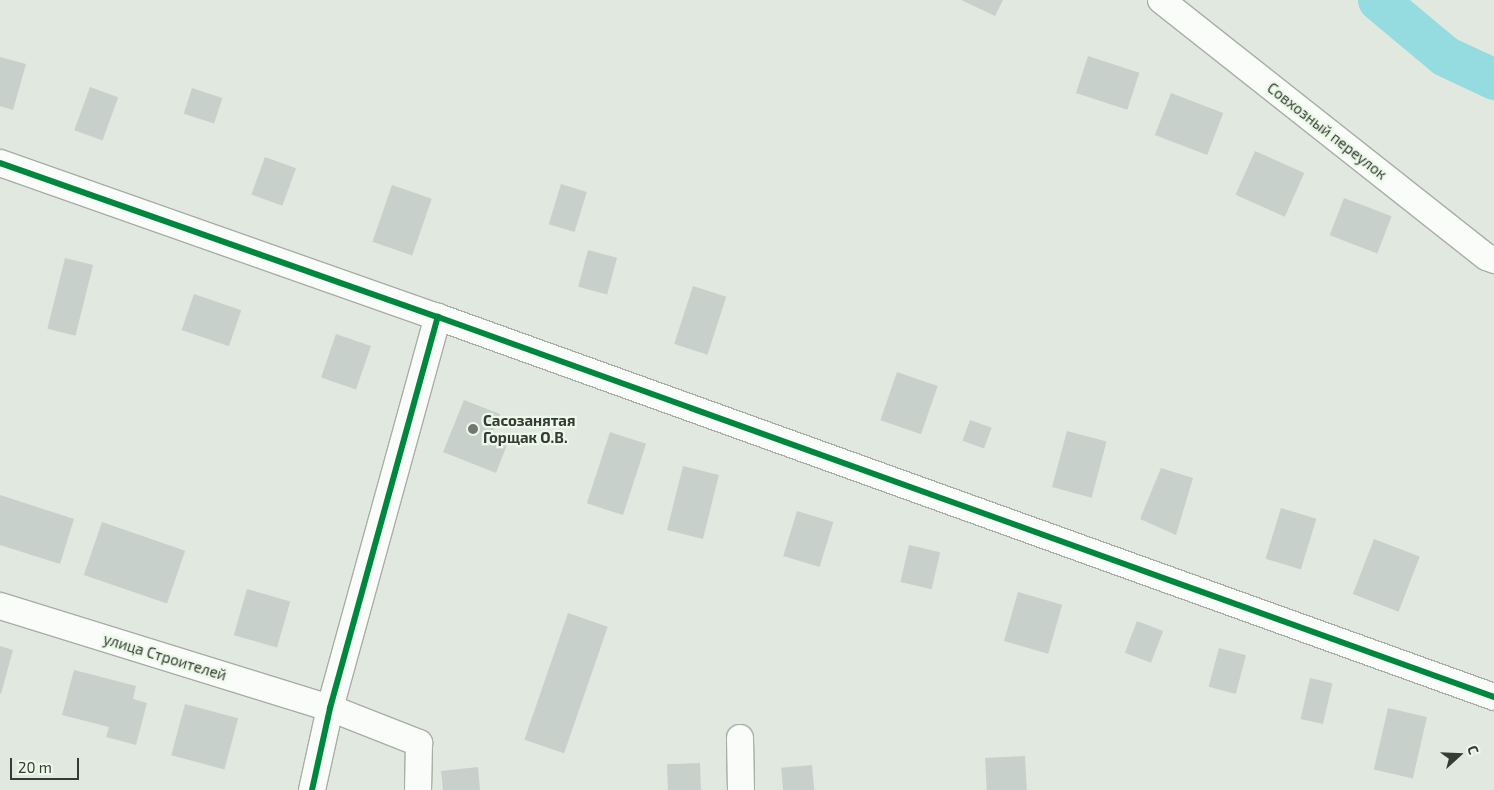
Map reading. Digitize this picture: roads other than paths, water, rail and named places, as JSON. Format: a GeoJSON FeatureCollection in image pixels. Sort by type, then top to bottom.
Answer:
{"type":"FeatureCollection","features":[{"type":"Feature","properties":{"kind":"street","name":"Совхозный переулок"},"geometry":{"type":"LineString","coordinates":[[1161,0],[1487,257],[1494,260]]}},
{"type":"Feature","properties":{"kind":"street"},"geometry":{"type":"LineString","coordinates":[[0,163],[438,317],[1494,697]]}},
{"type":"Feature","properties":{"kind":"street"},"geometry":{"type":"LineString","coordinates":[[312,790],[330,708],[438,317]]}},
{"type":"Feature","properties":{"kind":"street","name":"улица Строителей"},"geometry":{"type":"LineString","coordinates":[[0,606],[330,708],[419,743],[418,790]]}},
{"type":"Feature","properties":{"kind":"street"},"geometry":{"type":"LineString","coordinates":[[740,738],[741,790]]}},
{"type":"Feature","properties":{"kind":"waterway"},"geometry":{"type":"LineString","coordinates":[[1378,0],[1445,56],[1494,79]]}},
{"type":"Feature","properties":{"kind":"place","name":"Сасозанятая Горщак О.В."},"geometry":{"type":"Point","coordinates":[473,429]}}]}
